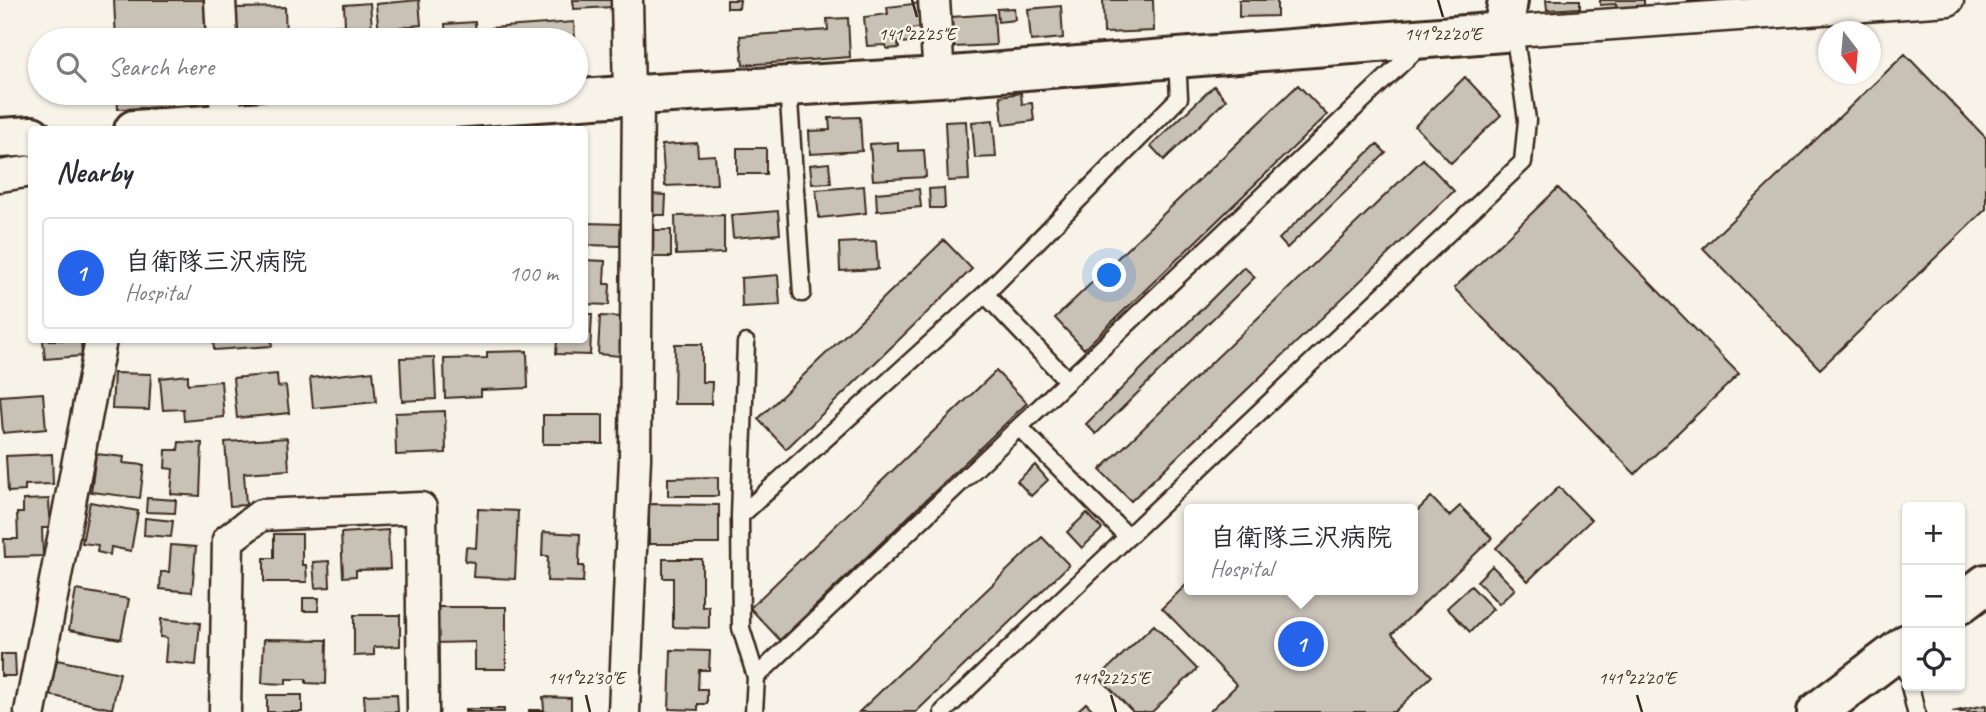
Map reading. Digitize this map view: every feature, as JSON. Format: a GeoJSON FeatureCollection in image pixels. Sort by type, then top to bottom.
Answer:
{"type":"FeatureCollection","features":[{"type":"Feature","properties":{"kind":"street"},"geometry":{"type":"LineString","coordinates":[[219,0],[221,28]]}},
{"type":"Feature","properties":{"kind":"street"},"geometry":{"type":"LineString","coordinates":[[624,712],[635,458],[633,95],[627,0]]}},
{"type":"Feature","properties":{"kind":"street"},"geometry":{"type":"LineString","coordinates":[[934,0],[939,77]]}},
{"type":"Feature","properties":{"kind":"street"},"geometry":{"type":"LineString","coordinates":[[588,101],[633,95],[939,77],[1429,37],[1508,21],[1948,0]]}},
{"type":"Feature","properties":{"kind":"street"},"geometry":{"type":"LineString","coordinates":[[189,126],[225,109],[446,119],[555,105]]}},
{"type":"Feature","properties":{"kind":"street"},"geometry":{"type":"LineString","coordinates":[[0,138],[28,136]]}},
{"type":"Feature","properties":{"kind":"street"},"geometry":{"type":"LineString","coordinates":[[0,176],[28,172]]}},
{"type":"Feature","properties":{"kind":"street"},"geometry":{"type":"LineString","coordinates":[[30,712],[100,343]]}},
{"type":"Feature","properties":{"kind":"street"},"geometry":{"type":"LineString","coordinates":[[225,712],[228,540],[261,515],[421,508],[423,712]]}},
{"type":"Feature","properties":{"kind":"street"},"geometry":{"type":"LineString","coordinates":[[1965,600],[1986,584]]}},
{"type":"Feature","properties":{"kind":"street"},"geometry":{"type":"LineString","coordinates":[[1817,712],[1902,658]]}},
{"type":"Feature","properties":{"kind":"lane"},"geometry":{"type":"LineString","coordinates":[[943,712],[1523,162],[1527,120],[1508,21]]}},
{"type":"Feature","properties":{"kind":"lane"},"geometry":{"type":"LineString","coordinates":[[756,677],[1429,37]]}},
{"type":"Feature","properties":{"kind":"lane"},"geometry":{"type":"LineString","coordinates":[[740,516],[985,294],[1179,98],[1177,58]]}},
{"type":"Feature","properties":{"kind":"lane"},"geometry":{"type":"LineString","coordinates":[[788,86],[802,293]]}},
{"type":"Feature","properties":{"kind":"lane"},"geometry":{"type":"LineString","coordinates":[[985,294],[1068,381]]}},
{"type":"Feature","properties":{"kind":"lane"},"geometry":{"type":"LineString","coordinates":[[746,343],[740,516],[741,628],[756,677],[754,712]]}},
{"type":"Feature","properties":{"kind":"lane"},"geometry":{"type":"LineString","coordinates":[[1019,427],[1128,537]]}},
{"type":"Feature","properties":{"kind":"lane"},"geometry":{"type":"LineString","coordinates":[[1911,691],[1916,712]]}},
{"type":"Feature","properties":{"kind":"building"},"geometry":{"type":"Polygon","coordinates":[[[114,0],[206,0],[207,28],[115,28],[114,0]]]}},
{"type":"Feature","properties":{"kind":"building"},"geometry":{"type":"Polygon","coordinates":[[[419,0],[421,25],[378,28],[376,4],[419,0]]]}},
{"type":"Feature","properties":{"kind":"building"},"geometry":{"type":"Polygon","coordinates":[[[573,0],[613,0],[613,7],[574,9],[573,0]]]}},
{"type":"Feature","properties":{"kind":"building"},"geometry":{"type":"Polygon","coordinates":[[[727,0],[740,0],[739,8],[727,8],[727,0]]]}},
{"type":"Feature","properties":{"kind":"building"},"geometry":{"type":"Polygon","coordinates":[[[1103,0],[1153,0],[1154,31],[1104,33],[1103,0]]]}},
{"type":"Feature","properties":{"kind":"building"},"geometry":{"type":"Polygon","coordinates":[[[1239,0],[1277,0],[1277,16],[1239,17],[1239,0]]]}},
{"type":"Feature","properties":{"kind":"building"},"geometry":{"type":"Polygon","coordinates":[[[1546,0],[1580,0],[1580,8],[1547,10],[1546,0]]]}},
{"type":"Feature","properties":{"kind":"building"},"geometry":{"type":"Polygon","coordinates":[[[1600,0],[1644,0],[1644,7],[1616,9],[1616,4],[1600,5],[1600,0]]]}},
{"type":"Feature","properties":{"kind":"building"},"geometry":{"type":"Polygon","coordinates":[[[1688,0],[1704,0],[1704,3],[1688,3],[1688,0]]]}},
{"type":"Feature","properties":{"kind":"building"},"geometry":{"type":"Polygon","coordinates":[[[370,3],[372,28],[329,28],[345,25],[344,5],[370,3]]]}},
{"type":"Feature","properties":{"kind":"building"},"geometry":{"type":"Polygon","coordinates":[[[921,3],[924,27],[910,29],[911,42],[898,43],[899,48],[887,49],[886,45],[867,46],[864,17],[888,14],[887,7],[921,3]]]}},
{"type":"Feature","properties":{"kind":"building"},"geometry":{"type":"Polygon","coordinates":[[[1061,6],[1063,38],[1031,41],[1028,9],[1061,6]]]}},
{"type":"Feature","properties":{"kind":"building"},"geometry":{"type":"Polygon","coordinates":[[[285,7],[286,28],[237,28],[236,8],[285,7]]]}},
{"type":"Feature","properties":{"kind":"building"},"geometry":{"type":"Polygon","coordinates":[[[1014,8],[1015,20],[998,22],[997,9],[1014,8]]]}},
{"type":"Feature","properties":{"kind":"building"},"geometry":{"type":"Polygon","coordinates":[[[994,14],[996,45],[954,47],[952,17],[994,14]]]}},
{"type":"Feature","properties":{"kind":"building"},"geometry":{"type":"Polygon","coordinates":[[[848,18],[850,57],[743,65],[740,36],[828,30],[827,19],[848,18]]]}},
{"type":"Feature","properties":{"kind":"building"},"geometry":{"type":"Polygon","coordinates":[[[475,22],[475,28],[445,28],[445,24],[475,22]]]}},
{"type":"Feature","properties":{"kind":"building"},"geometry":{"type":"Polygon","coordinates":[[[574,22],[574,28],[491,28],[574,22]]]}},
{"type":"Feature","properties":{"kind":"building"},"geometry":{"type":"Polygon","coordinates":[[[1905,54],[1986,138],[1986,209],[1820,369],[1703,248],[1874,84],[1881,84],[1881,77],[1905,54]]]}},
{"type":"Feature","properties":{"kind":"building"},"geometry":{"type":"Polygon","coordinates":[[[1465,77],[1501,115],[1451,163],[1415,126],[1465,77]]]}},
{"type":"Feature","properties":{"kind":"building"},"geometry":{"type":"Polygon","coordinates":[[[1298,85],[1327,115],[1084,349],[1055,318],[1298,85]]]}},
{"type":"Feature","properties":{"kind":"building"},"geometry":{"type":"Polygon","coordinates":[[[1214,86],[1226,100],[1164,160],[1151,146],[1214,86]]]}},
{"type":"Feature","properties":{"kind":"building"},"geometry":{"type":"Polygon","coordinates":[[[1021,93],[1022,104],[1032,103],[1034,121],[1003,125],[1000,96],[1021,93]]]}},
{"type":"Feature","properties":{"kind":"building"},"geometry":{"type":"Polygon","coordinates":[[[118,105],[172,105],[172,107],[118,109],[118,105]]]}},
{"type":"Feature","properties":{"kind":"building"},"geometry":{"type":"Polygon","coordinates":[[[860,117],[862,151],[810,154],[809,131],[830,130],[829,118],[860,117]]]}},
{"type":"Feature","properties":{"kind":"building"},"geometry":{"type":"Polygon","coordinates":[[[993,120],[996,157],[975,158],[972,122],[993,120]]]}},
{"type":"Feature","properties":{"kind":"building"},"geometry":{"type":"Polygon","coordinates":[[[966,121],[969,180],[948,181],[945,122],[966,121]]]}},
{"type":"Feature","properties":{"kind":"building"},"geometry":{"type":"Polygon","coordinates":[[[898,142],[898,151],[924,150],[926,177],[873,180],[870,144],[898,142]]]}},
{"type":"Feature","properties":{"kind":"building"},"geometry":{"type":"Polygon","coordinates":[[[697,143],[698,156],[715,155],[717,184],[665,186],[662,145],[697,143]]]}},
{"type":"Feature","properties":{"kind":"building"},"geometry":{"type":"Polygon","coordinates":[[[1377,144],[1386,153],[1287,248],[1279,239],[1377,144]]]}},
{"type":"Feature","properties":{"kind":"building"},"geometry":{"type":"Polygon","coordinates":[[[737,148],[766,148],[766,174],[737,174],[737,148]]]}},
{"type":"Feature","properties":{"kind":"building"},"geometry":{"type":"Polygon","coordinates":[[[1423,159],[1454,191],[1131,501],[1100,470],[1423,159]]]}},
{"type":"Feature","properties":{"kind":"building"},"geometry":{"type":"Polygon","coordinates":[[[829,163],[831,183],[812,184],[810,165],[829,163]]]}},
{"type":"Feature","properties":{"kind":"building"},"geometry":{"type":"Polygon","coordinates":[[[864,186],[866,213],[819,218],[816,190],[864,186]]]}},
{"type":"Feature","properties":{"kind":"building"},"geometry":{"type":"Polygon","coordinates":[[[944,188],[945,208],[930,208],[929,189],[944,188]]]}},
{"type":"Feature","properties":{"kind":"building"},"geometry":{"type":"Polygon","coordinates":[[[1558,188],[1739,374],[1635,474],[1454,288],[1558,188]]]}},
{"type":"Feature","properties":{"kind":"building"},"geometry":{"type":"Polygon","coordinates":[[[919,189],[921,207],[877,211],[876,193],[919,189]]]}},
{"type":"Feature","properties":{"kind":"building"},"geometry":{"type":"Polygon","coordinates":[[[647,194],[666,195],[665,215],[646,215],[647,194]]]}},
{"type":"Feature","properties":{"kind":"building"},"geometry":{"type":"Polygon","coordinates":[[[778,211],[780,234],[733,238],[731,215],[778,211]]]}},
{"type":"Feature","properties":{"kind":"building"},"geometry":{"type":"Polygon","coordinates":[[[724,215],[724,253],[676,255],[675,216],[724,215]]]}},
{"type":"Feature","properties":{"kind":"building"},"geometry":{"type":"Polygon","coordinates":[[[588,223],[621,224],[620,246],[588,245],[588,223]]]}},
{"type":"Feature","properties":{"kind":"building"},"geometry":{"type":"Polygon","coordinates":[[[650,230],[671,230],[671,257],[650,257],[650,230]]]}},
{"type":"Feature","properties":{"kind":"building"},"geometry":{"type":"Polygon","coordinates":[[[944,240],[972,269],[786,449],[758,419],[944,240]]]}},
{"type":"Feature","properties":{"kind":"building"},"geometry":{"type":"Polygon","coordinates":[[[876,241],[878,269],[840,271],[839,243],[876,241]]]}},
{"type":"Feature","properties":{"kind":"building"},"geometry":{"type":"Polygon","coordinates":[[[588,260],[605,261],[604,284],[610,284],[609,305],[588,304],[588,260]]]}},
{"type":"Feature","properties":{"kind":"building"},"geometry":{"type":"Polygon","coordinates":[[[1244,267],[1255,277],[1096,434],[1086,424],[1244,267]]]}},
{"type":"Feature","properties":{"kind":"building"},"geometry":{"type":"Polygon","coordinates":[[[778,275],[780,305],[742,307],[741,278],[778,275]]]}},
{"type":"Feature","properties":{"kind":"building"},"geometry":{"type":"Polygon","coordinates":[[[588,314],[592,314],[590,355],[556,354],[557,343],[588,343],[588,314]]]}},
{"type":"Feature","properties":{"kind":"building"},"geometry":{"type":"Polygon","coordinates":[[[600,316],[623,317],[620,356],[598,354],[600,316]]]}},
{"type":"Feature","properties":{"kind":"building"},"geometry":{"type":"Polygon","coordinates":[[[43,343],[81,343],[82,356],[45,359],[43,343]]]}},
{"type":"Feature","properties":{"kind":"building"},"geometry":{"type":"Polygon","coordinates":[[[213,343],[272,343],[272,346],[214,350],[213,343]]]}},
{"type":"Feature","properties":{"kind":"building"},"geometry":{"type":"Polygon","coordinates":[[[675,344],[702,344],[702,382],[712,382],[711,404],[674,404],[675,344]]]}},
{"type":"Feature","properties":{"kind":"building"},"geometry":{"type":"Polygon","coordinates":[[[527,351],[528,388],[481,390],[481,396],[445,398],[444,359],[487,358],[487,352],[527,351]]]}},
{"type":"Feature","properties":{"kind":"building"},"geometry":{"type":"Polygon","coordinates":[[[434,357],[436,399],[402,401],[400,358],[434,357]]]}},
{"type":"Feature","properties":{"kind":"building"},"geometry":{"type":"Polygon","coordinates":[[[373,371],[376,402],[313,408],[310,378],[373,371]]]}},
{"type":"Feature","properties":{"kind":"building"},"geometry":{"type":"Polygon","coordinates":[[[996,371],[1027,403],[780,640],[750,608],[996,371]]]}},
{"type":"Feature","properties":{"kind":"building"},"geometry":{"type":"Polygon","coordinates":[[[114,373],[151,374],[149,410],[112,409],[114,373]]]}},
{"type":"Feature","properties":{"kind":"building"},"geometry":{"type":"Polygon","coordinates":[[[277,374],[278,387],[286,386],[289,413],[237,418],[233,378],[277,374]]]}},
{"type":"Feature","properties":{"kind":"building"},"geometry":{"type":"Polygon","coordinates":[[[188,375],[188,384],[221,381],[224,417],[184,421],[183,409],[163,410],[160,378],[188,375]]]}},
{"type":"Feature","properties":{"kind":"building"},"geometry":{"type":"Polygon","coordinates":[[[43,393],[46,429],[3,433],[0,396],[43,393]]]}},
{"type":"Feature","properties":{"kind":"building"},"geometry":{"type":"Polygon","coordinates":[[[445,411],[446,453],[396,455],[395,413],[445,411]]]}},
{"type":"Feature","properties":{"kind":"building"},"geometry":{"type":"Polygon","coordinates":[[[543,415],[603,415],[603,444],[543,444],[543,415]]]}},
{"type":"Feature","properties":{"kind":"building"},"geometry":{"type":"Polygon","coordinates":[[[287,438],[289,470],[244,473],[246,505],[230,506],[225,442],[287,438]]]}},
{"type":"Feature","properties":{"kind":"building"},"geometry":{"type":"Polygon","coordinates":[[[179,442],[202,443],[200,496],[171,494],[173,469],[165,468],[166,450],[178,450],[179,442]]]}},
{"type":"Feature","properties":{"kind":"building"},"geometry":{"type":"Polygon","coordinates":[[[52,454],[53,484],[25,485],[25,491],[8,492],[6,456],[52,454]]]}},
{"type":"Feature","properties":{"kind":"building"},"geometry":{"type":"Polygon","coordinates":[[[96,454],[124,457],[123,463],[144,465],[140,498],[91,492],[96,454]]]}},
{"type":"Feature","properties":{"kind":"building"},"geometry":{"type":"Polygon","coordinates":[[[1035,465],[1048,480],[1031,496],[1017,481],[1035,465]]]}},
{"type":"Feature","properties":{"kind":"building"},"geometry":{"type":"Polygon","coordinates":[[[718,477],[718,496],[668,496],[668,478],[718,477]]]}},
{"type":"Feature","properties":{"kind":"building"},"geometry":{"type":"Polygon","coordinates":[[[1559,487],[1591,520],[1528,581],[1496,548],[1559,487]]]}},
{"type":"Feature","properties":{"kind":"building"},"geometry":{"type":"Polygon","coordinates":[[[1431,497],[1449,516],[1460,506],[1492,538],[1392,634],[1432,676],[1394,712],[1209,712],[1237,685],[1162,608],[1184,587],[1184,595],[1418,595],[1418,510],[1431,497]]]}},
{"type":"Feature","properties":{"kind":"building"},"geometry":{"type":"Polygon","coordinates":[[[147,498],[176,500],[175,513],[146,512],[147,498]]]}},
{"type":"Feature","properties":{"kind":"building"},"geometry":{"type":"Polygon","coordinates":[[[49,499],[50,528],[42,528],[43,556],[5,557],[4,539],[18,539],[17,513],[23,513],[23,500],[49,499]]]}},
{"type":"Feature","properties":{"kind":"building"},"geometry":{"type":"Polygon","coordinates":[[[90,502],[138,511],[131,551],[111,547],[110,555],[97,552],[98,545],[82,543],[90,502]]]}},
{"type":"Feature","properties":{"kind":"building"},"geometry":{"type":"Polygon","coordinates":[[[649,504],[719,505],[719,544],[649,544],[649,504]]]}},
{"type":"Feature","properties":{"kind":"building"},"geometry":{"type":"Polygon","coordinates":[[[478,509],[518,511],[515,579],[473,577],[474,562],[465,561],[466,547],[476,548],[478,509]]]}},
{"type":"Feature","properties":{"kind":"building"},"geometry":{"type":"Polygon","coordinates":[[[1087,513],[1102,529],[1082,548],[1067,532],[1087,513]]]}},
{"type":"Feature","properties":{"kind":"building"},"geometry":{"type":"Polygon","coordinates":[[[145,518],[173,521],[171,537],[144,535],[145,518]]]}},
{"type":"Feature","properties":{"kind":"building"},"geometry":{"type":"Polygon","coordinates":[[[388,530],[390,569],[356,570],[356,576],[343,577],[341,533],[388,530]]]}},
{"type":"Feature","properties":{"kind":"building"},"geometry":{"type":"Polygon","coordinates":[[[543,532],[580,534],[579,566],[584,566],[583,582],[547,581],[548,556],[542,556],[543,532]]]}},
{"type":"Feature","properties":{"kind":"building"},"geometry":{"type":"Polygon","coordinates":[[[274,534],[302,534],[302,565],[306,565],[307,582],[264,582],[264,558],[274,558],[274,534]]]}},
{"type":"Feature","properties":{"kind":"building"},"geometry":{"type":"Polygon","coordinates":[[[1042,537],[1069,565],[916,712],[859,712],[1042,537]]]}},
{"type":"Feature","properties":{"kind":"building"},"geometry":{"type":"Polygon","coordinates":[[[171,545],[196,547],[192,592],[160,589],[161,572],[169,572],[171,545]]]}},
{"type":"Feature","properties":{"kind":"building"},"geometry":{"type":"Polygon","coordinates":[[[663,559],[702,559],[702,607],[709,606],[709,628],[673,627],[673,578],[663,578],[663,559]]]}},
{"type":"Feature","properties":{"kind":"building"},"geometry":{"type":"Polygon","coordinates":[[[329,561],[330,587],[315,588],[313,562],[329,561]]]}},
{"type":"Feature","properties":{"kind":"building"},"geometry":{"type":"Polygon","coordinates":[[[1492,566],[1515,589],[1499,604],[1477,581],[1492,566]]]}},
{"type":"Feature","properties":{"kind":"building"},"geometry":{"type":"Polygon","coordinates":[[[1471,586],[1493,609],[1470,632],[1447,608],[1471,586]]]}},
{"type":"Feature","properties":{"kind":"building"},"geometry":{"type":"Polygon","coordinates":[[[76,590],[129,599],[121,639],[69,630],[76,590]]]}},
{"type":"Feature","properties":{"kind":"building"},"geometry":{"type":"Polygon","coordinates":[[[303,598],[319,598],[318,611],[303,611],[303,598]]]}},
{"type":"Feature","properties":{"kind":"building"},"geometry":{"type":"Polygon","coordinates":[[[436,607],[506,607],[506,669],[475,669],[475,642],[435,643],[436,607]]]}},
{"type":"Feature","properties":{"kind":"building"},"geometry":{"type":"Polygon","coordinates":[[[354,615],[400,615],[400,646],[374,647],[374,655],[354,656],[354,615]]]}},
{"type":"Feature","properties":{"kind":"building"},"geometry":{"type":"Polygon","coordinates":[[[161,619],[200,623],[196,665],[165,662],[167,638],[160,637],[161,619]]]}},
{"type":"Feature","properties":{"kind":"building"},"geometry":{"type":"Polygon","coordinates":[[[1154,625],[1197,669],[1152,712],[1133,712],[1099,677],[1154,625]]]}},
{"type":"Feature","properties":{"kind":"building"},"geometry":{"type":"Polygon","coordinates":[[[264,639],[327,640],[326,684],[306,683],[306,679],[286,679],[286,684],[262,683],[264,639]]]}},
{"type":"Feature","properties":{"kind":"building"},"geometry":{"type":"Polygon","coordinates":[[[671,650],[710,651],[709,670],[699,670],[698,689],[707,689],[707,704],[698,704],[698,710],[669,709],[671,650]]]}},
{"type":"Feature","properties":{"kind":"building"},"geometry":{"type":"Polygon","coordinates":[[[1,654],[15,654],[16,676],[1,676],[1,654]]]}},
{"type":"Feature","properties":{"kind":"building"},"geometry":{"type":"Polygon","coordinates":[[[57,660],[120,673],[112,709],[49,695],[57,660]]]}},
{"type":"Feature","properties":{"kind":"building"},"geometry":{"type":"Polygon","coordinates":[[[397,694],[398,712],[365,712],[364,695],[397,694]]]}},
{"type":"Feature","properties":{"kind":"building"},"geometry":{"type":"Polygon","coordinates":[[[267,695],[302,695],[302,712],[267,712],[267,695]]]}},
{"type":"Feature","properties":{"kind":"building"},"geometry":{"type":"Polygon","coordinates":[[[543,697],[571,698],[571,712],[529,712],[544,710],[543,697]]]}},
{"type":"Feature","properties":{"kind":"building"},"geometry":{"type":"Polygon","coordinates":[[[1086,703],[1095,712],[1076,712],[1086,703]]]}},
{"type":"Feature","properties":{"kind":"building"},"geometry":{"type":"Polygon","coordinates":[[[1986,705],[1986,712],[1952,712],[1986,705]]]}},
{"type":"Feature","properties":{"kind":"building"},"geometry":{"type":"Polygon","coordinates":[[[465,709],[504,709],[504,712],[465,712],[465,709]]]}},
{"type":"Feature","properties":{"kind":"place","name":"自衛隊三沢病院"},"geometry":{"type":"Point","coordinates":[1301,644]}}]}
